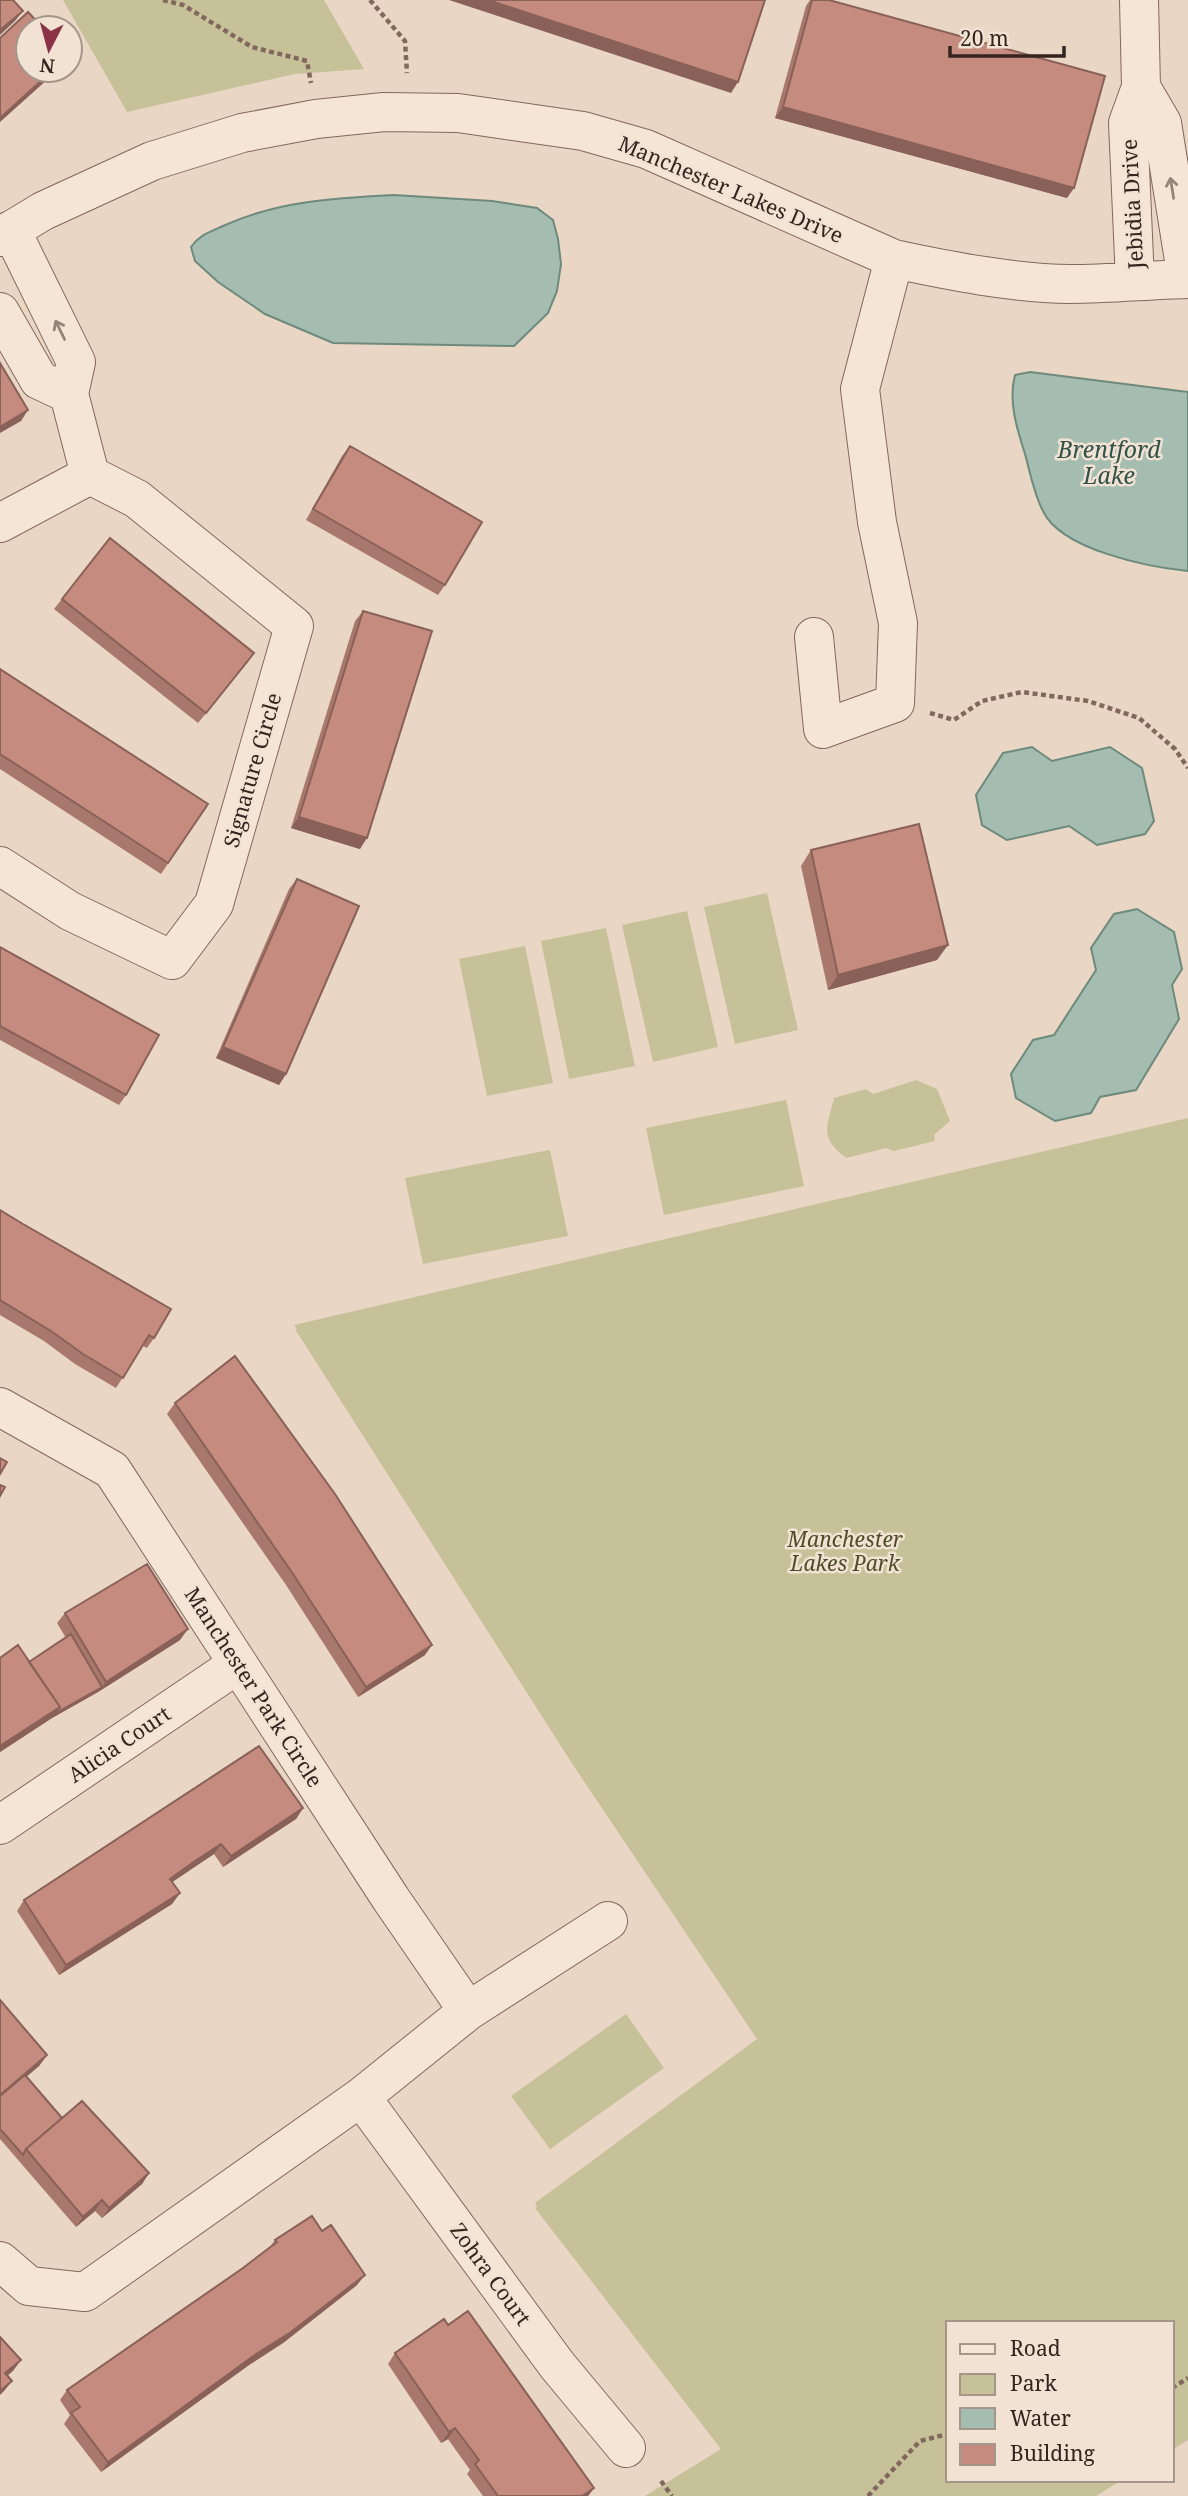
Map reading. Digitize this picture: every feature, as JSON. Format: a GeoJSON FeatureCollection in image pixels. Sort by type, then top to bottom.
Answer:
{"type":"FeatureCollection","features":[{"type":"Feature","properties":{"kind":"street","name":"Jebidia Drive"},"geometry":{"type":"LineString","coordinates":[[1135,281],[1128,123],[1141,87],[1139,0]]}},
{"type":"Feature","properties":{"kind":"street","name":"Jebidia Drive"},"geometry":{"type":"LineString","coordinates":[[1141,87],[1162,123],[1188,279]]}},
{"type":"Feature","properties":{"kind":"street","name":"Manchester Lakes Drive"},"geometry":{"type":"LineString","coordinates":[[6,234],[43,211],[152,162],[242,133],[316,119],[384,112],[458,113],[583,131],[646,149],[894,258],[925,266],[1069,284],[1188,279]]}},
{"type":"Feature","properties":{"kind":"street"},"geometry":{"type":"LineString","coordinates":[[0,523],[90,475],[69,394],[76,362],[6,234]]}},
{"type":"Feature","properties":{"kind":"street"},"geometry":{"type":"LineString","coordinates":[[814,637],[823,729],[895,703],[898,623],[877,522],[860,389],[894,258]]}},
{"type":"Feature","properties":{"kind":"street"},"geometry":{"type":"LineString","coordinates":[[0,312],[39,380],[69,394]]}},
{"type":"Feature","properties":{"kind":"street","name":"Signature Circle"},"geometry":{"type":"LineString","coordinates":[[0,866],[70,911],[172,960],[214,904],[294,626],[138,499],[90,475]]}},
{"type":"Feature","properties":{"kind":"street","name":"Manchester Park Circle"},"geometry":{"type":"LineString","coordinates":[[0,1407],[112,1470],[468,2011]]}},
{"type":"Feature","properties":{"kind":"street","name":"Alicia Court"},"geometry":{"type":"LineString","coordinates":[[0,1825],[238,1664]]}},
{"type":"Feature","properties":{"kind":"street"},"geometry":{"type":"LineString","coordinates":[[0,2261],[29,2286],[85,2292],[361,2097],[468,2011],[608,1921]]}},
{"type":"Feature","properties":{"kind":"street","name":"Zohra Court"},"geometry":{"type":"LineString","coordinates":[[361,2097],[557,2365],[626,2448]]}},
{"type":"Feature","properties":{"kind":"path"},"geometry":{"type":"LineString","coordinates":[[163,0],[183,5],[252,47],[307,61],[316,119]]}},
{"type":"Feature","properties":{"kind":"path"},"geometry":{"type":"LineString","coordinates":[[370,0],[405,41],[409,113]]}},
{"type":"Feature","properties":{"kind":"path"},"geometry":{"type":"LineString","coordinates":[[895,703],[954,720],[982,701],[1022,692],[1088,701],[1139,718],[1175,749],[1188,768]]}},
{"type":"Feature","properties":{"kind":"path"},"geometry":{"type":"LineString","coordinates":[[868,2496],[920,2441],[946,2434]]}},
{"type":"Feature","properties":{"kind":"path"},"geometry":{"type":"LineString","coordinates":[[661,2481],[672,2496]]}},
{"type":"Feature","properties":{"kind":"green space"},"geometry":{"type":"Polygon","coordinates":[[[63,0],[324,0],[364,69],[295,74],[127,112],[84,37],[84,14],[71,14],[63,0]]]}},
{"type":"Feature","properties":{"kind":"green space"},"geometry":{"type":"Polygon","coordinates":[[[767,893],[798,1030],[735,1044],[704,907],[767,893]]]}},
{"type":"Feature","properties":{"kind":"green space"},"geometry":{"type":"Polygon","coordinates":[[[687,911],[718,1047],[653,1062],[622,925],[687,911]]]}},
{"type":"Feature","properties":{"kind":"green space"},"geometry":{"type":"Polygon","coordinates":[[[606,928],[635,1066],[569,1079],[541,941],[606,928]]]}},
{"type":"Feature","properties":{"kind":"green space"},"geometry":{"type":"Polygon","coordinates":[[[525,946],[553,1083],[487,1096],[459,959],[525,946]]]}},
{"type":"Feature","properties":{"kind":"green space"},"geometry":{"type":"Polygon","coordinates":[[[916,1080],[937,1089],[950,1121],[934,1135],[935,1141],[894,1151],[886,1148],[846,1158],[837,1151],[828,1138],[827,1131],[834,1098],[866,1089],[873,1094],[916,1080]]]}},
{"type":"Feature","properties":{"kind":"green space"},"geometry":{"type":"Polygon","coordinates":[[[786,1100],[804,1186],[664,1215],[646,1128],[786,1100]]]}},
{"type":"Feature","properties":{"kind":"green space","name":"Manchester Lakes Park"},"geometry":{"type":"Polygon","coordinates":[[[1188,1118],[1188,2440],[1174,2449],[1174,2321],[946,2321],[946,2482],[1119,2482],[1096,2496],[645,2496],[721,2449],[535,2208],[535,2203],[757,2039],[573,1765],[294,1325],[1188,1118]]]}},
{"type":"Feature","properties":{"kind":"green space"},"geometry":{"type":"Polygon","coordinates":[[[550,1150],[568,1236],[423,1264],[405,1178],[550,1150]]]}},
{"type":"Feature","properties":{"kind":"green space"},"geometry":{"type":"Polygon","coordinates":[[[626,2014],[664,2068],[550,2149],[511,2096],[626,2014]]]}},
{"type":"Feature","properties":{"kind":"water"},"geometry":{"type":"Polygon","coordinates":[[[394,195],[492,201],[537,208],[553,220],[561,264],[557,291],[548,313],[514,346],[333,343],[265,314],[218,282],[195,261],[191,247],[198,239],[209,232],[264,211],[307,202],[394,195]]]}},
{"type":"Feature","properties":{"kind":"water","name":"Brentford Lake"},"geometry":{"type":"Polygon","coordinates":[[[1030,372],[1188,392],[1188,571],[1130,561],[1108,554],[1068,536],[1053,525],[1037,497],[1014,415],[1012,395],[1015,375],[1030,372]]]}},
{"type":"Feature","properties":{"kind":"water"},"geometry":{"type":"Polygon","coordinates":[[[1032,747],[1052,761],[1110,747],[1142,768],[1154,821],[1145,834],[1097,845],[1069,826],[1007,840],[982,825],[976,795],[1003,753],[1032,747]]]}},
{"type":"Feature","properties":{"kind":"water"},"geometry":{"type":"Polygon","coordinates":[[[1137,909],[1174,932],[1182,969],[1172,985],[1179,1019],[1136,1090],[1100,1097],[1091,1113],[1055,1121],[1016,1098],[1011,1074],[1033,1040],[1054,1035],[1096,970],[1091,948],[1114,914],[1137,909]]]}},
{"type":"Feature","properties":{"kind":"building"},"geometry":{"type":"Polygon","coordinates":[[[0,0],[13,0],[23,11],[14,14],[14,18],[0,30],[0,0]]]}},
{"type":"Feature","properties":{"kind":"building"},"geometry":{"type":"Polygon","coordinates":[[[488,0],[765,0],[738,82],[488,0]]]}},
{"type":"Feature","properties":{"kind":"building"},"geometry":{"type":"Polygon","coordinates":[[[812,0],[829,0],[1105,76],[1074,188],[783,107],[812,0]]]}},
{"type":"Feature","properties":{"kind":"building"},"geometry":{"type":"Polygon","coordinates":[[[14,25],[14,84],[38,84],[0,118],[0,38],[14,25]]]}},
{"type":"Feature","properties":{"kind":"building"},"geometry":{"type":"Polygon","coordinates":[[[0,363],[28,410],[0,427],[0,363]]]}},
{"type":"Feature","properties":{"kind":"building"},"geometry":{"type":"Polygon","coordinates":[[[350,446],[482,522],[445,585],[313,509],[350,446]]]}},
{"type":"Feature","properties":{"kind":"building"},"geometry":{"type":"Polygon","coordinates":[[[110,538],[254,653],[206,713],[62,599],[110,538]]]}},
{"type":"Feature","properties":{"kind":"building"},"geometry":{"type":"Polygon","coordinates":[[[363,611],[432,631],[367,838],[299,817],[363,611]]]}},
{"type":"Feature","properties":{"kind":"building"},"geometry":{"type":"Polygon","coordinates":[[[0,669],[208,804],[168,863],[0,754],[0,669]]]}},
{"type":"Feature","properties":{"kind":"building"},"geometry":{"type":"Polygon","coordinates":[[[919,824],[948,945],[838,975],[811,850],[919,824]]]}},
{"type":"Feature","properties":{"kind":"building"},"geometry":{"type":"Polygon","coordinates":[[[297,879],[359,906],[286,1074],[223,1047],[297,879]]]}},
{"type":"Feature","properties":{"kind":"building"},"geometry":{"type":"Polygon","coordinates":[[[0,947],[159,1035],[126,1095],[0,1026],[0,947]]]}},
{"type":"Feature","properties":{"kind":"building"},"geometry":{"type":"Polygon","coordinates":[[[0,1210],[171,1309],[154,1338],[149,1335],[123,1378],[0,1300],[0,1210]]]}},
{"type":"Feature","properties":{"kind":"building"},"geometry":{"type":"Polygon","coordinates":[[[235,1356],[335,1494],[432,1645],[366,1687],[293,1574],[175,1403],[235,1356]]]}},
{"type":"Feature","properties":{"kind":"building"},"geometry":{"type":"Polygon","coordinates":[[[0,1458],[7,1462],[0,1474],[0,1458]]]}},
{"type":"Feature","properties":{"kind":"building"},"geometry":{"type":"Polygon","coordinates":[[[147,1564],[188,1629],[106,1682],[65,1613],[147,1564]]]}},
{"type":"Feature","properties":{"kind":"building"},"geometry":{"type":"Polygon","coordinates":[[[71,1634],[102,1687],[56,1713],[60,1707],[29,1662],[71,1634]]]}},
{"type":"Feature","properties":{"kind":"building"},"geometry":{"type":"Polygon","coordinates":[[[18,1645],[60,1707],[0,1746],[0,1658],[18,1645]]]}},
{"type":"Feature","properties":{"kind":"building"},"geometry":{"type":"Polygon","coordinates":[[[259,1746],[303,1808],[231,1856],[221,1844],[195,1861],[170,1879],[180,1893],[66,1965],[24,1900],[259,1746]]]}},
{"type":"Feature","properties":{"kind":"building"},"geometry":{"type":"Polygon","coordinates":[[[0,2000],[47,2055],[0,2095],[0,2000]]]}},
{"type":"Feature","properties":{"kind":"building"},"geometry":{"type":"Polygon","coordinates":[[[25,2075],[62,2118],[26,2149],[23,2155],[0,2129],[0,2096],[25,2075]]]}},
{"type":"Feature","properties":{"kind":"building"},"geometry":{"type":"Polygon","coordinates":[[[82,2101],[149,2173],[109,2208],[102,2200],[83,2217],[26,2149],[82,2101]]]}},
{"type":"Feature","properties":{"kind":"building"},"geometry":{"type":"Polygon","coordinates":[[[312,2216],[322,2231],[331,2225],[365,2275],[291,2332],[256,2354],[108,2462],[71,2413],[80,2407],[67,2390],[243,2268],[277,2242],[275,2240],[312,2216]]]}},
{"type":"Feature","properties":{"kind":"building"},"geometry":{"type":"Polygon","coordinates":[[[468,2311],[594,2488],[582,2496],[498,2496],[475,2464],[479,2460],[455,2428],[449,2432],[395,2353],[444,2319],[448,2325],[468,2311]]]}},
{"type":"Feature","properties":{"kind":"building"},"geometry":{"type":"Polygon","coordinates":[[[0,2337],[21,2360],[5,2373],[12,2381],[0,2391],[0,2337]]]}}]}
